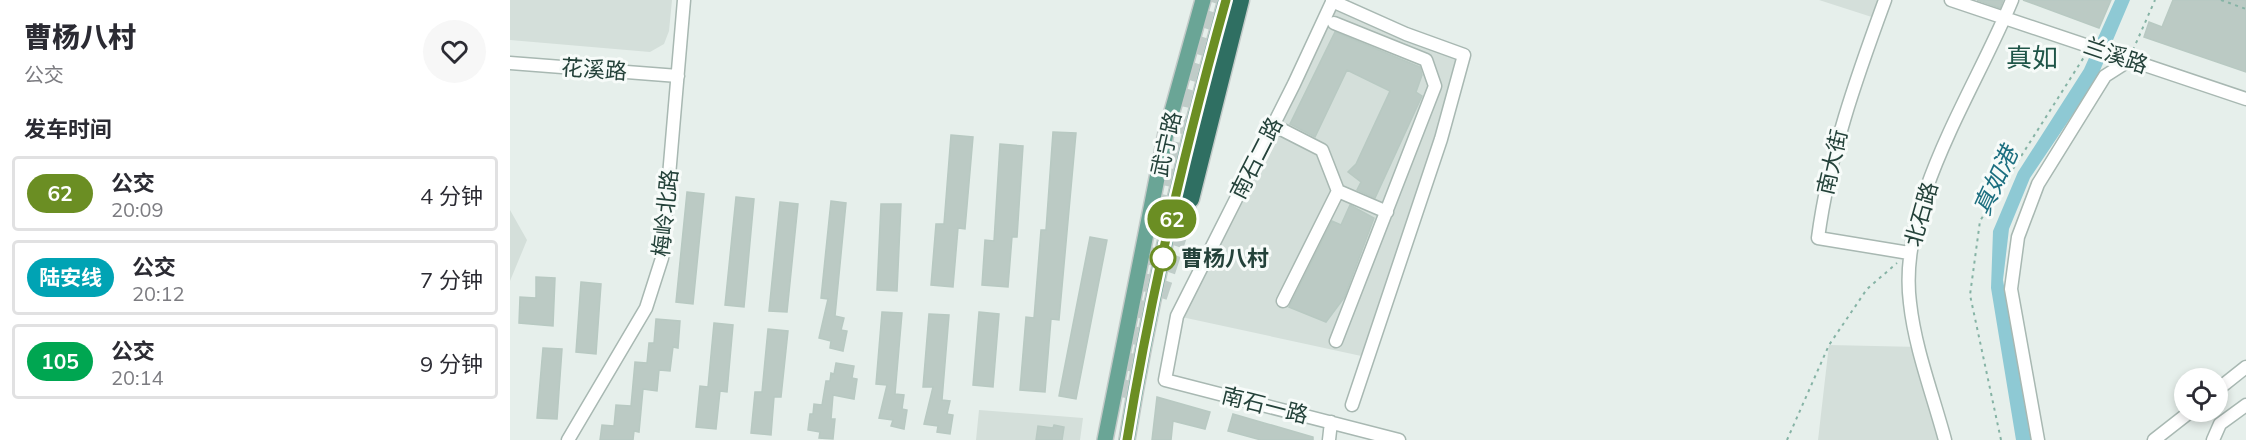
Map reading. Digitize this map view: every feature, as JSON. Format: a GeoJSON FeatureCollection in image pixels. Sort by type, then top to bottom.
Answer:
{"type":"FeatureCollection","features":[{"type":"Feature","properties":{"kind":"highway"},"geometry":{"type":"LineString","coordinates":[[1190,199],[1240,0]]}},
{"type":"Feature","properties":{"kind":"main road","name":"武宁路"},"geometry":{"type":"LineString","coordinates":[[1105,440],[1166,133],[1203,0]]}},
{"type":"Feature","properties":{"kind":"main road","name":"武宁路"},"geometry":{"type":"LineString","coordinates":[[1127,440],[1162,259],[1200,95],[1226,0]]}},
{"type":"Feature","properties":{"kind":"street","name":"梅岭北路"},"geometry":{"type":"LineString","coordinates":[[568,440],[646,308],[662,258],[684,0]]}},
{"type":"Feature","properties":{"kind":"street","name":"南大街"},"geometry":{"type":"LineString","coordinates":[[1885,0],[1836,140],[1824,193],[1818,238],[1909,253]]}},
{"type":"Feature","properties":{"kind":"street","name":"兰溪路"},"geometry":{"type":"LineString","coordinates":[[1951,0],[2246,99]]}},
{"type":"Feature","properties":{"kind":"street","name":"北石路"},"geometry":{"type":"LineString","coordinates":[[1945,440],[1910,303],[1909,253],[1916,214],[2012,0]]}},
{"type":"Feature","properties":{"kind":"street"},"geometry":{"type":"LineString","coordinates":[[1332,1],[1389,27],[1464,54],[1442,139],[1371,341],[1352,405]]}},
{"type":"Feature","properties":{"kind":"street","name":"南石二路"},"geometry":{"type":"LineString","coordinates":[[1165,380],[1177,316],[1273,125],[1332,1]]}},
{"type":"Feature","properties":{"kind":"street"},"geometry":{"type":"LineString","coordinates":[[1334,23],[1426,60],[1435,86],[1336,340]]}},
{"type":"Feature","properties":{"kind":"street"},"geometry":{"type":"LineString","coordinates":[[2038,440],[2011,289],[2018,237],[2038,184],[2105,76],[2130,60]]}},
{"type":"Feature","properties":{"kind":"street","name":"花溪路"},"geometry":{"type":"LineString","coordinates":[[510,63],[678,76]]}},
{"type":"Feature","properties":{"kind":"street"},"geometry":{"type":"LineString","coordinates":[[1273,125],[1322,150],[1338,191],[1387,212]]}},
{"type":"Feature","properties":{"kind":"street"},"geometry":{"type":"LineString","coordinates":[[1283,301],[1338,191]]}},
{"type":"Feature","properties":{"kind":"street"},"geometry":{"type":"LineString","coordinates":[[2228,381],[2246,367]]}},
{"type":"Feature","properties":{"kind":"street","name":"南石一路"},"geometry":{"type":"LineString","coordinates":[[1165,380],[1399,440]]}},
{"type":"Feature","properties":{"kind":"street"},"geometry":{"type":"LineString","coordinates":[[2213,440],[2220,424],[2246,405]]}},
{"type":"Feature","properties":{"kind":"street"},"geometry":{"type":"LineString","coordinates":[[1329,440],[1331,422]]}},
{"type":"Feature","properties":{"kind":"street"},"geometry":{"type":"LineString","coordinates":[[2154,440],[2177,422]]}},
{"type":"Feature","properties":{"kind":"path"},"geometry":{"type":"LineString","coordinates":[[2130,60],[2155,0]]}},
{"type":"Feature","properties":{"kind":"path"},"geometry":{"type":"LineString","coordinates":[[2221,0],[2246,9]]}},
{"type":"Feature","properties":{"kind":"path"},"geometry":{"type":"LineString","coordinates":[[1787,440],[1829,345],[1867,289],[1909,253]]}},
{"type":"Feature","properties":{"kind":"shaded area"},"geometry":{"type":"Polygon","coordinates":[[[510,0],[672,0],[669,31],[664,44],[650,52],[510,40],[510,0]]]}},
{"type":"Feature","properties":{"kind":"shaded area"},"geometry":{"type":"Polygon","coordinates":[[[1819,0],[1885,0],[1878,19],[1819,0]]]}},
{"type":"Feature","properties":{"kind":"shaded area"},"geometry":{"type":"Polygon","coordinates":[[[1332,1],[1464,55],[1366,357],[1177,316],[1332,1]]]}},
{"type":"Feature","properties":{"kind":"shaded area"},"geometry":{"type":"Polygon","coordinates":[[[510,210],[527,240],[510,281],[510,210]]]}},
{"type":"Feature","properties":{"kind":"shaded area"},"geometry":{"type":"Polygon","coordinates":[[[1829,345],[1920,347],[1945,440],[1818,440],[1829,345]]]}},
{"type":"Feature","properties":{"kind":"shaded area"},"geometry":{"type":"Polygon","coordinates":[[[979,410],[1083,418],[1080,440],[976,440],[979,410]]]}},
{"type":"Feature","properties":{"kind":"water"},"geometry":{"type":"Polygon","coordinates":[[[2115,0],[2130,0],[2096,80],[2030,178],[2009,229],[2003,280],[2031,440],[2016,440],[1991,288],[1993,231],[2018,172],[2084,69],[2115,0]]]}},
{"type":"Feature","properties":{"kind":"building"},"geometry":{"type":"Polygon","coordinates":[[[1977,0],[2003,0],[2000,8],[1977,0]]]}},
{"type":"Feature","properties":{"kind":"building"},"geometry":{"type":"Polygon","coordinates":[[[2023,0],[2111,0],[2099,28],[2023,0]]]}},
{"type":"Feature","properties":{"kind":"building"},"geometry":{"type":"Polygon","coordinates":[[[2173,0],[2246,0],[2246,72],[2144,37],[2149,22],[2162,27],[2173,0]]]}},
{"type":"Feature","properties":{"kind":"building"},"geometry":{"type":"Polygon","coordinates":[[[1335,32],[1420,67],[1422,75],[1416,92],[1422,96],[1375,198],[1357,190],[1361,182],[1348,172],[1356,164],[1390,91],[1347,70],[1315,137],[1290,124],[1335,32]]]}},
{"type":"Feature","properties":{"kind":"building"},"geometry":{"type":"Polygon","coordinates":[[[1053,132],[1076,133],[1059,320],[1051,319],[1045,392],[1020,390],[1026,317],[1034,318],[1041,230],[1046,230],[1053,132]]]}},
{"type":"Feature","properties":{"kind":"building"},"geometry":{"type":"Polygon","coordinates":[[[951,135],[973,137],[965,229],[958,228],[953,287],[931,285],[936,224],[944,224],[951,135]]]}},
{"type":"Feature","properties":{"kind":"building"},"geometry":{"type":"Polygon","coordinates":[[[1000,144],[1023,146],[1017,237],[1012,237],[1008,287],[982,285],[985,240],[994,241],[1000,144]]]}},
{"type":"Feature","properties":{"kind":"building"},"geometry":{"type":"Polygon","coordinates":[[[687,192],[704,194],[693,304],[676,302],[687,192]]]}},
{"type":"Feature","properties":{"kind":"building"},"geometry":{"type":"Polygon","coordinates":[[[736,197],[754,199],[744,307],[725,305],[736,197]]]}},
{"type":"Feature","properties":{"kind":"building"},"geometry":{"type":"Polygon","coordinates":[[[831,201],[846,203],[835,316],[844,318],[841,330],[847,331],[843,351],[830,348],[831,341],[819,338],[828,299],[821,298],[831,201]]]}},
{"type":"Feature","properties":{"kind":"building"},"geometry":{"type":"Polygon","coordinates":[[[780,202],[798,204],[787,312],[769,311],[780,202]]]}},
{"type":"Feature","properties":{"kind":"building"},"geometry":{"type":"Polygon","coordinates":[[[881,204],[901,204],[897,291],[877,290],[881,204]]]}},
{"type":"Feature","properties":{"kind":"building"},"geometry":{"type":"Polygon","coordinates":[[[1350,205],[1374,218],[1344,298],[1326,322],[1289,307],[1332,221],[1341,225],[1350,205]]]}},
{"type":"Feature","properties":{"kind":"building"},"geometry":{"type":"Polygon","coordinates":[[[1090,237],[1107,240],[1076,399],[1059,396],[1090,237]]]}},
{"type":"Feature","properties":{"kind":"building"},"geometry":{"type":"Polygon","coordinates":[[[536,277],[555,278],[553,326],[519,323],[520,297],[536,298],[536,277]]]}},
{"type":"Feature","properties":{"kind":"building"},"geometry":{"type":"Polygon","coordinates":[[[581,282],[601,284],[596,354],[576,352],[581,282]]]}},
{"type":"Feature","properties":{"kind":"building"},"geometry":{"type":"Polygon","coordinates":[[[882,312],[902,313],[895,394],[904,395],[902,409],[907,410],[904,429],[891,426],[893,420],[879,418],[887,385],[876,384],[882,312]]]}},
{"type":"Feature","properties":{"kind":"building"},"geometry":{"type":"Polygon","coordinates":[[[979,312],[999,314],[993,387],[973,385],[979,312]]]}},
{"type":"Feature","properties":{"kind":"building"},"geometry":{"type":"Polygon","coordinates":[[[929,314],[949,315],[942,400],[950,401],[947,414],[953,415],[950,434],[937,432],[938,426],[924,424],[933,387],[923,387],[929,314]]]}},
{"type":"Feature","properties":{"kind":"building"},"geometry":{"type":"Polygon","coordinates":[[[656,319],[680,321],[678,348],[673,347],[670,371],[659,370],[657,391],[643,389],[639,432],[634,431],[633,440],[600,440],[602,425],[614,426],[616,405],[631,406],[635,362],[647,363],[649,343],[654,343],[656,319]]]}},
{"type":"Feature","properties":{"kind":"building"},"geometry":{"type":"Polygon","coordinates":[[[714,323],[733,325],[727,392],[720,391],[716,429],[696,427],[700,386],[708,387],[714,323]]]}},
{"type":"Feature","properties":{"kind":"building"},"geometry":{"type":"Polygon","coordinates":[[[768,329],[788,331],[781,397],[774,397],[771,435],[751,433],[755,392],[762,392],[768,329]]]}},
{"type":"Feature","properties":{"kind":"building"},"geometry":{"type":"Polygon","coordinates":[[[543,348],[562,349],[557,419],[537,418],[543,348]]]}},
{"type":"Feature","properties":{"kind":"building"},"geometry":{"type":"Polygon","coordinates":[[[836,363],[854,366],[852,378],[857,379],[854,399],[833,395],[831,419],[835,419],[833,439],[819,438],[820,432],[808,430],[810,414],[813,414],[814,404],[822,405],[826,381],[830,381],[831,373],[834,374],[836,363]]]}},
{"type":"Feature","properties":{"kind":"building"},"geometry":{"type":"Polygon","coordinates":[[[1157,397],[1210,412],[1205,429],[1173,421],[1171,440],[1152,440],[1157,397]]]}},
{"type":"Feature","properties":{"kind":"building"},"geometry":{"type":"Polygon","coordinates":[[[1233,414],[1313,437],[1313,440],[1261,440],[1228,431],[1233,414]]]}},
{"type":"Feature","properties":{"kind":"building"},"geometry":{"type":"Polygon","coordinates":[[[1054,425],[1064,427],[1062,440],[1036,440],[1038,426],[1053,428],[1054,425]]]}},
{"type":"Feature","properties":{"kind":"tunnel"},"geometry":{"type":"LineString","coordinates":[[1121,397],[1187,101],[1219,0]]}},
{"type":"Feature","properties":{"kind":"tunnel"},"geometry":{"type":"LineString","coordinates":[[1158,297],[1190,199]]}},
{"type":"Feature","properties":{"kind":"bus line","name":"62"},"geometry":{"type":"LineString","coordinates":[[1127,440],[1162,259],[1200,95],[1226,0]]}},
{"type":"Feature","properties":{"kind":"place","name":"曹杨八村"},"geometry":{"type":"Point","coordinates":[1163,258]}},
{"type":"Feature","properties":{"kind":"district","name":"真如"},"geometry":{"type":"Point","coordinates":[2032,58]}},
{"type":"Feature","properties":{"kind":"water label","name":"真如港"},"geometry":{"type":"Point","coordinates":[1996,181]}}]}
